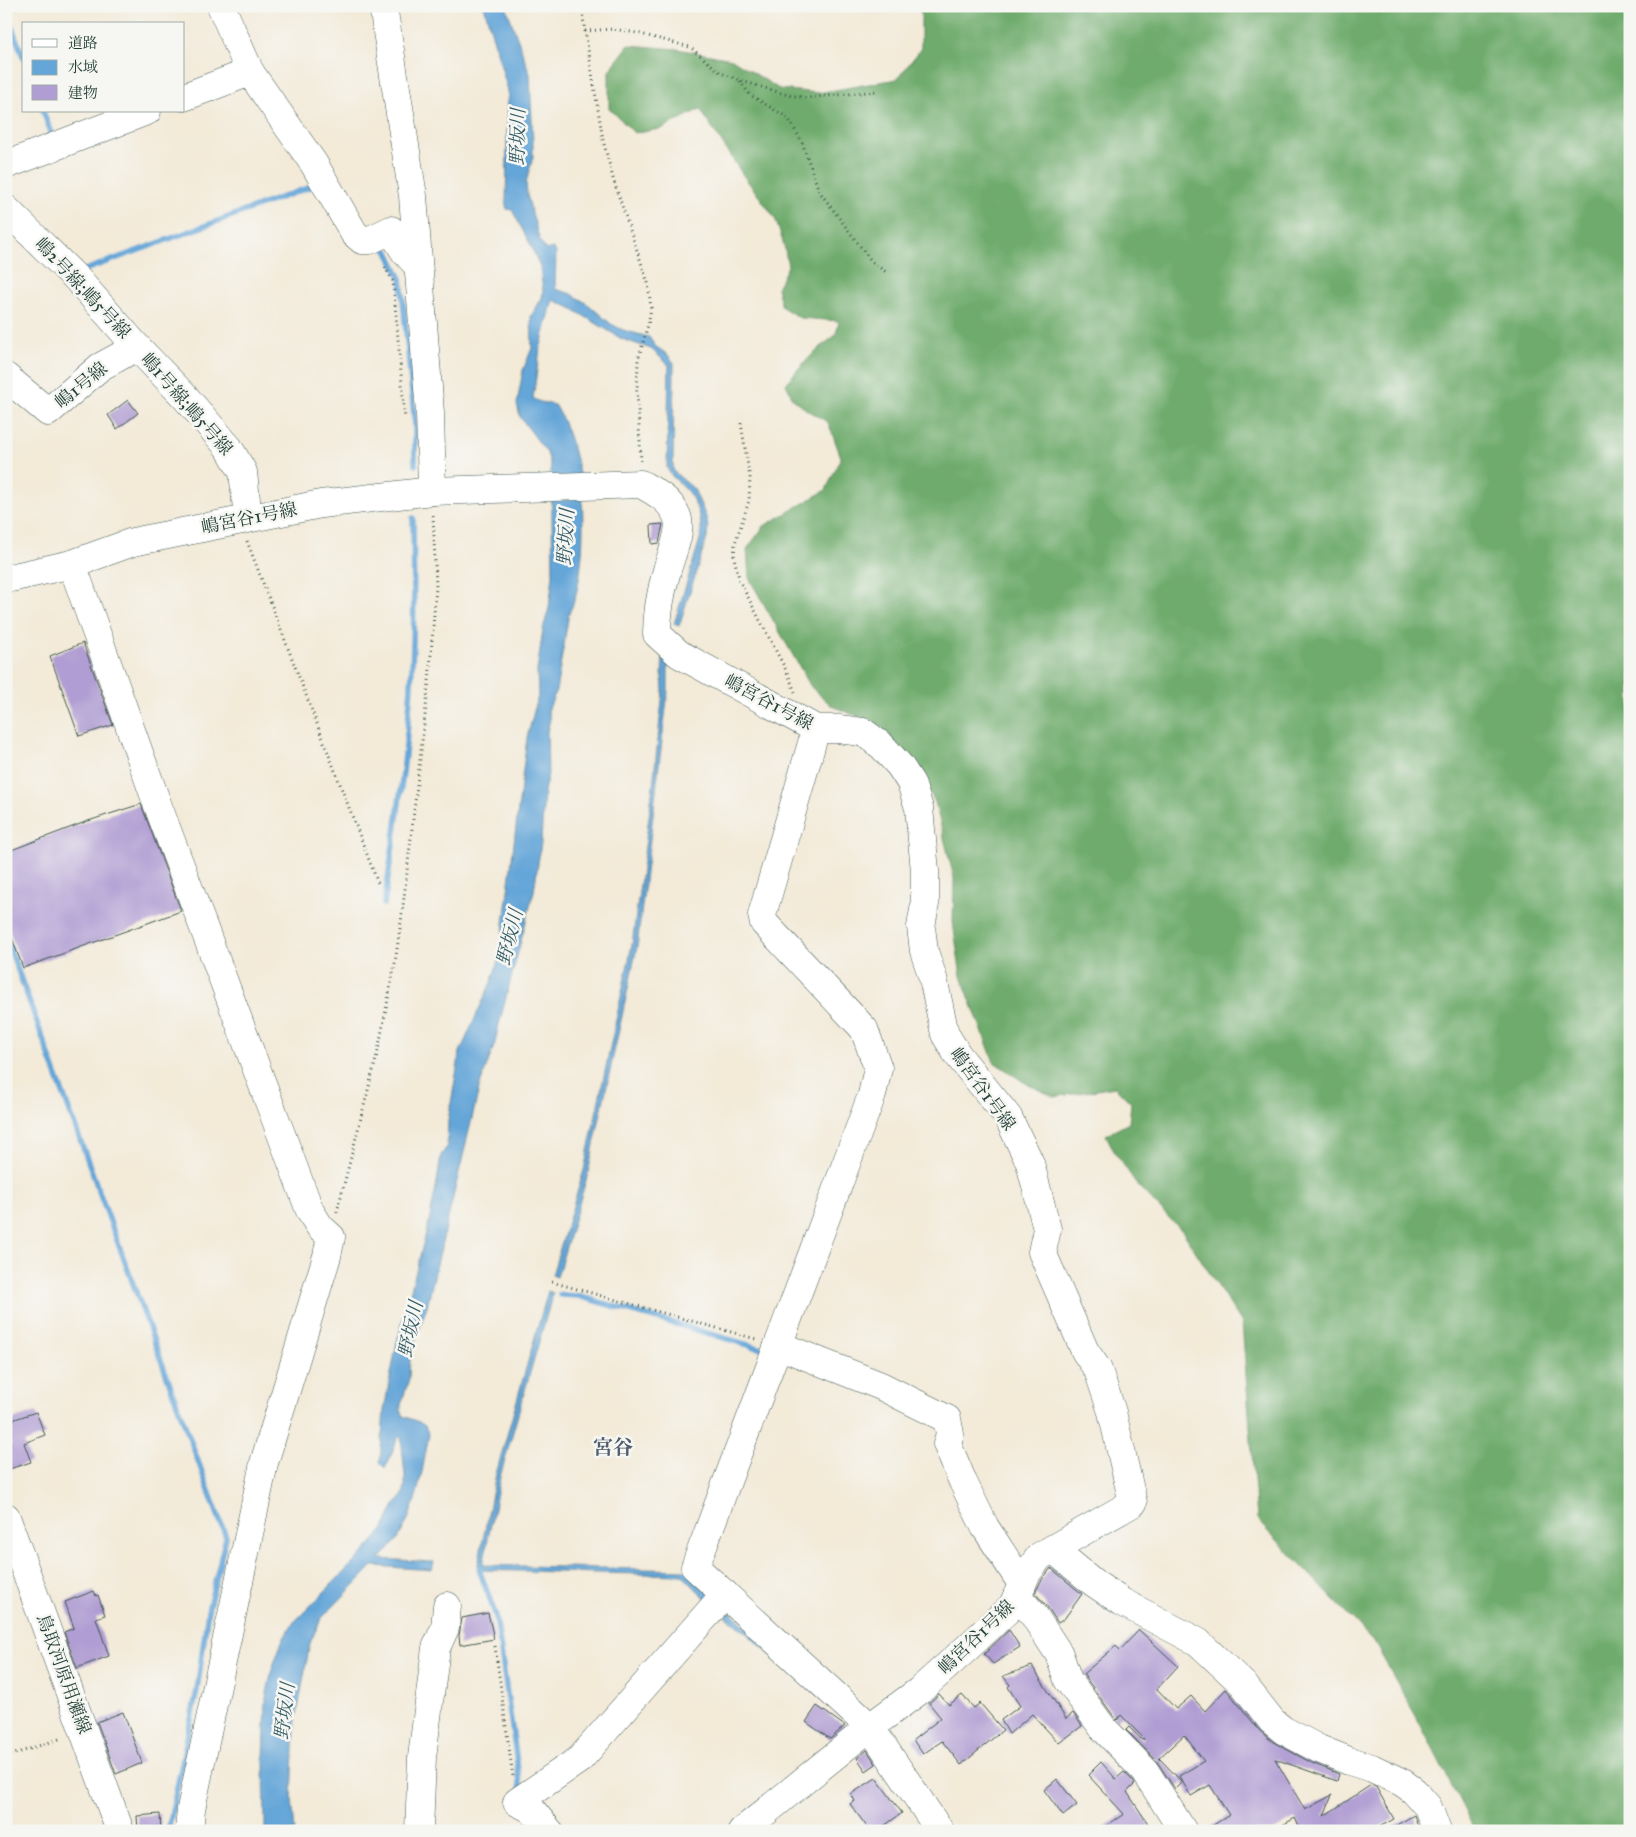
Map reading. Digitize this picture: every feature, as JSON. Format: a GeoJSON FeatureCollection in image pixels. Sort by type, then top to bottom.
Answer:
{"type":"FeatureCollection","features":[{"type":"Feature","properties":{"kind":"street"},"geometry":{"type":"LineString","coordinates":[[221,6],[250,72],[314,164],[354,233],[362,240],[370,240],[391,230],[405,252],[418,266]]}},
{"type":"Feature","properties":{"kind":"street"},"geometry":{"type":"LineString","coordinates":[[383,6],[413,196],[430,413],[432,491]]}},
{"type":"Feature","properties":{"kind":"street"},"geometry":{"type":"LineString","coordinates":[[185,98],[250,72]]}},
{"type":"Feature","properties":{"kind":"street"},"geometry":{"type":"LineString","coordinates":[[6,165],[145,112]]}},
{"type":"Feature","properties":{"kind":"street","name":"嶋2号線;嶋5号線"},"geometry":{"type":"LineString","coordinates":[[6,209],[79,280],[137,347]]}},
{"type":"Feature","properties":{"kind":"street","name":"嶋1号線"},"geometry":{"type":"LineString","coordinates":[[6,377],[48,412],[100,367],[137,347]]}},
{"type":"Feature","properties":{"kind":"street","name":"嶋1号線;嶋5号線"},"geometry":{"type":"LineString","coordinates":[[137,347],[186,398],[229,448],[243,472],[243,519]]}},
{"type":"Feature","properties":{"kind":"street","name":"嶋宮谷1号線"},"geometry":{"type":"LineString","coordinates":[[6,579],[72,564],[133,542],[321,504],[432,491],[641,484],[664,497],[677,515],[677,539],[667,569],[657,616],[656,634],[679,654],[805,723],[863,732],[882,746],[900,766],[911,783],[919,808],[926,871],[925,904],[921,927],[924,951],[934,978],[945,1034],[957,1054],[1008,1117],[1020,1140],[1035,1179],[1047,1228],[1042,1252],[1085,1351],[1098,1370],[1112,1412],[1133,1503],[1040,1556],[1027,1573],[1014,1605],[919,1691],[870,1726],[742,1831]]}},
{"type":"Feature","properties":{"kind":"street"},"geometry":{"type":"LineString","coordinates":[[72,564],[158,806],[310,1211],[320,1227],[331,1237],[327,1256],[264,1464],[191,1809],[189,1831]]}},
{"type":"Feature","properties":{"kind":"street"},"geometry":{"type":"LineString","coordinates":[[805,723],[762,915],[764,923],[864,1029],[878,1068],[868,1104],[695,1567],[870,1726],[940,1831]]}},
{"type":"Feature","properties":{"kind":"street"},"geometry":{"type":"LineString","coordinates":[[778,1345],[881,1386],[947,1419],[950,1434],[947,1444],[963,1482],[985,1527],[1033,1614],[1055,1647],[1068,1680],[1103,1728],[1145,1771],[1183,1831]]}},
{"type":"Feature","properties":{"kind":"street","name":"鳥取河原用瀬線"},"geometry":{"type":"LineString","coordinates":[[6,1517],[12,1549],[85,1730],[120,1831]]}},
{"type":"Feature","properties":{"kind":"street"},"geometry":{"type":"LineString","coordinates":[[1053,1548],[1094,1583],[1122,1602],[1198,1642],[1243,1684],[1272,1721],[1283,1730],[1319,1749],[1372,1768],[1408,1787],[1428,1806],[1437,1831]]}},
{"type":"Feature","properties":{"kind":"street"},"geometry":{"type":"LineString","coordinates":[[549,1831],[531,1810],[517,1802],[580,1759],[725,1594]]}},
{"type":"Feature","properties":{"kind":"street"},"geometry":{"type":"LineString","coordinates":[[418,1831],[422,1757],[436,1648],[445,1628],[446,1606]]}},
{"type":"Feature","properties":{"kind":"path"},"geometry":{"type":"LineString","coordinates":[[581,6],[604,140],[614,182],[648,283],[651,308],[638,360],[637,391],[641,484]]}},
{"type":"Feature","properties":{"kind":"path"},"geometry":{"type":"LineString","coordinates":[[585,31],[613,29],[637,33],[690,47],[721,73],[788,95],[807,98],[878,91]]}},
{"type":"Feature","properties":{"kind":"path"},"geometry":{"type":"LineString","coordinates":[[739,80],[750,94],[788,118],[802,142],[819,191],[872,262],[886,272]]}},
{"type":"Feature","properties":{"kind":"path"},"geometry":{"type":"LineString","coordinates":[[362,240],[379,255],[393,281],[405,419]]}},
{"type":"Feature","properties":{"kind":"path"},"geometry":{"type":"LineString","coordinates":[[741,423],[750,478],[749,501],[735,543],[734,558],[740,582],[787,672],[805,723]]}},
{"type":"Feature","properties":{"kind":"path"},"geometry":{"type":"LineString","coordinates":[[331,1237],[378,1051],[402,915],[429,681],[436,587],[432,491]]}},
{"type":"Feature","properties":{"kind":"path"},"geometry":{"type":"LineString","coordinates":[[243,519],[380,886]]}},
{"type":"Feature","properties":{"kind":"path"},"geometry":{"type":"LineString","coordinates":[[552,1282],[778,1345]]}},
{"type":"Feature","properties":{"kind":"path"},"geometry":{"type":"LineString","coordinates":[[495,1646],[517,1802]]}},
{"type":"Feature","properties":{"kind":"path"},"geometry":{"type":"LineString","coordinates":[[6,1757],[85,1730]]}},
{"type":"Feature","properties":{"kind":"green space"},"geometry":{"type":"Polygon","coordinates":[[[917,6],[1630,6],[1630,1831],[1475,1831],[1417,1718],[1374,1642],[1257,1519],[1242,1323],[1183,1232],[1138,1186],[1114,1151],[1106,1135],[1129,1123],[1131,1103],[1115,1087],[1054,1097],[1024,1082],[994,1062],[961,976],[953,923],[954,878],[935,802],[913,761],[879,725],[832,706],[811,687],[749,578],[747,549],[764,526],[826,490],[841,457],[828,422],[807,410],[793,399],[786,384],[809,358],[836,335],[839,321],[800,318],[782,307],[777,288],[788,266],[784,245],[775,218],[743,175],[700,109],[661,129],[634,133],[609,108],[609,71],[629,45],[677,49],[732,59],[779,89],[818,93],[897,79],[921,49],[921,13],[917,6]]]}},
{"type":"Feature","properties":{"kind":"water","name":"野坂川"},"geometry":{"type":"Polygon","coordinates":[[[484,6],[506,6],[530,74],[533,157],[526,183],[527,195],[540,241],[546,250],[553,248],[556,252],[555,289],[572,294],[589,305],[611,324],[623,330],[649,337],[655,346],[668,355],[674,363],[673,467],[674,472],[694,489],[706,517],[708,527],[707,538],[679,626],[674,624],[701,536],[701,524],[691,497],[667,468],[669,365],[651,349],[622,339],[569,307],[553,300],[540,349],[533,398],[556,406],[568,432],[574,452],[582,494],[581,567],[578,585],[569,613],[556,691],[548,711],[550,719],[547,732],[548,774],[544,791],[541,843],[534,891],[495,1043],[480,1085],[427,1306],[410,1358],[409,1379],[401,1405],[403,1416],[425,1426],[429,1435],[421,1475],[415,1501],[405,1526],[396,1541],[380,1559],[434,1562],[432,1570],[373,1566],[321,1619],[310,1643],[295,1725],[292,1799],[295,1831],[265,1831],[264,1760],[266,1698],[272,1669],[282,1641],[293,1623],[366,1550],[383,1530],[395,1505],[402,1497],[405,1487],[401,1436],[398,1437],[385,1468],[380,1463],[384,1410],[397,1342],[429,1222],[441,1155],[447,1147],[448,1120],[460,1052],[492,980],[500,955],[527,738],[538,696],[537,671],[553,575],[551,467],[547,453],[520,417],[517,404],[523,370],[532,348],[531,316],[542,298],[543,291],[540,267],[530,244],[512,210],[507,209],[506,206],[508,91],[484,6]]]}},
{"type":"Feature","properties":{"kind":"water"},"geometry":{"type":"Polygon","coordinates":[[[663,652],[668,655],[668,691],[637,947],[587,1177],[557,1277],[552,1275],[584,1170],[632,945],[653,786],[663,691],[663,652]]]}},
{"type":"Feature","properties":{"kind":"water"},"geometry":{"type":"Polygon","coordinates":[[[548,1291],[553,1293],[500,1477],[483,1565],[685,1570],[848,1720],[706,1599],[682,1575],[477,1570],[496,1474],[548,1291]]]}},
{"type":"Feature","properties":{"kind":"building"},"geometry":{"type":"Polygon","coordinates":[[[128,400],[138,413],[117,429],[108,415],[128,400]]]}},
{"type":"Feature","properties":{"kind":"building"},"geometry":{"type":"Polygon","coordinates":[[[663,524],[659,543],[652,544],[651,525],[663,524]]]}},
{"type":"Feature","properties":{"kind":"building"},"geometry":{"type":"Polygon","coordinates":[[[83,643],[113,725],[79,736],[50,656],[83,643]]]}},
{"type":"Feature","properties":{"kind":"building"},"geometry":{"type":"Polygon","coordinates":[[[141,804],[181,911],[23,968],[6,922],[6,852],[88,821],[141,804]]]}},
{"type":"Feature","properties":{"kind":"building"},"geometry":{"type":"Polygon","coordinates":[[[36,1412],[45,1435],[24,1443],[31,1462],[6,1470],[6,1448],[11,1446],[6,1433],[6,1422],[36,1412]]]}},
{"type":"Feature","properties":{"kind":"building"},"geometry":{"type":"Polygon","coordinates":[[[1051,1568],[1082,1594],[1064,1619],[1058,1623],[1035,1593],[1051,1568]]]}},
{"type":"Feature","properties":{"kind":"building"},"geometry":{"type":"Polygon","coordinates":[[[94,1591],[96,1596],[98,1595],[105,1615],[96,1618],[109,1656],[77,1668],[64,1632],[74,1628],[65,1602],[94,1591]]]}},
{"type":"Feature","properties":{"kind":"building"},"geometry":{"type":"Polygon","coordinates":[[[488,1613],[494,1639],[460,1645],[459,1636],[462,1618],[488,1613]]]}},
{"type":"Feature","properties":{"kind":"building"},"geometry":{"type":"Polygon","coordinates":[[[1009,1630],[1020,1647],[993,1664],[984,1654],[1009,1630]]]}},
{"type":"Feature","properties":{"kind":"building"},"geometry":{"type":"Polygon","coordinates":[[[1139,1630],[1178,1666],[1157,1689],[1176,1709],[1191,1696],[1205,1711],[1226,1689],[1260,1731],[1273,1742],[1312,1763],[1339,1774],[1337,1781],[1275,1759],[1305,1810],[1332,1795],[1324,1816],[1371,1785],[1376,1787],[1394,1819],[1372,1831],[1301,1831],[1295,1818],[1272,1831],[1204,1831],[1229,1815],[1210,1785],[1191,1796],[1179,1776],[1204,1761],[1184,1735],[1159,1758],[1182,1782],[1175,1789],[1156,1760],[1126,1730],[1129,1727],[1142,1740],[1144,1739],[1121,1715],[1117,1720],[1115,1718],[1083,1674],[1116,1646],[1120,1650],[1139,1630]]]}},
{"type":"Feature","properties":{"kind":"building"},"geometry":{"type":"Polygon","coordinates":[[[1032,1666],[1066,1719],[1073,1713],[1082,1726],[1059,1743],[1032,1714],[1009,1734],[1001,1720],[1020,1706],[1008,1687],[1010,1685],[1003,1676],[1032,1666]]]}},
{"type":"Feature","properties":{"kind":"building"},"geometry":{"type":"Polygon","coordinates":[[[939,1694],[949,1705],[962,1695],[974,1708],[980,1703],[1003,1730],[961,1765],[942,1741],[923,1754],[913,1740],[941,1718],[929,1703],[939,1694]]]}},
{"type":"Feature","properties":{"kind":"building"},"geometry":{"type":"Polygon","coordinates":[[[817,1706],[845,1726],[830,1739],[806,1722],[817,1706]]]}},
{"type":"Feature","properties":{"kind":"building"},"geometry":{"type":"Polygon","coordinates":[[[123,1712],[142,1763],[116,1774],[97,1722],[123,1712]]]}},
{"type":"Feature","properties":{"kind":"building"},"geometry":{"type":"Polygon","coordinates":[[[867,1750],[876,1764],[866,1771],[857,1758],[867,1750]]]}},
{"type":"Feature","properties":{"kind":"building"},"geometry":{"type":"Polygon","coordinates":[[[1101,1762],[1116,1779],[1124,1772],[1133,1781],[1135,1784],[1127,1792],[1153,1831],[1098,1831],[1124,1814],[1088,1775],[1101,1762]]]}},
{"type":"Feature","properties":{"kind":"building"},"geometry":{"type":"Polygon","coordinates":[[[876,1778],[902,1813],[877,1831],[870,1831],[850,1804],[855,1801],[851,1794],[876,1778]]]}},
{"type":"Feature","properties":{"kind":"building"},"geometry":{"type":"Polygon","coordinates":[[[1057,1779],[1077,1805],[1063,1816],[1044,1790],[1057,1779]]]}},
{"type":"Feature","properties":{"kind":"building"},"geometry":{"type":"Polygon","coordinates":[[[160,1814],[161,1831],[138,1831],[137,1816],[160,1814]]]}},
{"type":"Feature","properties":{"kind":"building"},"geometry":{"type":"Polygon","coordinates":[[[1414,1815],[1420,1831],[1386,1831],[1414,1815]]]}},
{"type":"Feature","properties":{"kind":"waterway"},"geometry":{"type":"LineString","coordinates":[[6,12],[22,54]]}},
{"type":"Feature","properties":{"kind":"waterway"},"geometry":{"type":"LineString","coordinates":[[43,112],[52,135],[47,137]]}},
{"type":"Feature","properties":{"kind":"waterway"},"geometry":{"type":"LineString","coordinates":[[85,270],[318,184]]}},
{"type":"Feature","properties":{"kind":"waterway"},"geometry":{"type":"LineString","coordinates":[[380,244],[387,250],[401,279],[415,425],[415,465]]}},
{"type":"Feature","properties":{"kind":"waterway"},"geometry":{"type":"LineString","coordinates":[[384,904],[402,784],[411,688],[414,615],[413,518]]}},
{"type":"Feature","properties":{"kind":"waterway"},"geometry":{"type":"LineString","coordinates":[[6,938],[226,1537],[208,1611],[197,1690],[168,1831]]}},
{"type":"Feature","properties":{"kind":"waterway"},"geometry":{"type":"LineString","coordinates":[[560,1295],[578,1296],[766,1350]]}},
{"type":"Feature","properties":{"kind":"waterway"},"geometry":{"type":"LineString","coordinates":[[480,1568],[496,1616],[521,1790]]}},
{"type":"Feature","properties":{"kind":"district","name":"宮谷"},"geometry":{"type":"Point","coordinates":[613,1447]}}]}
